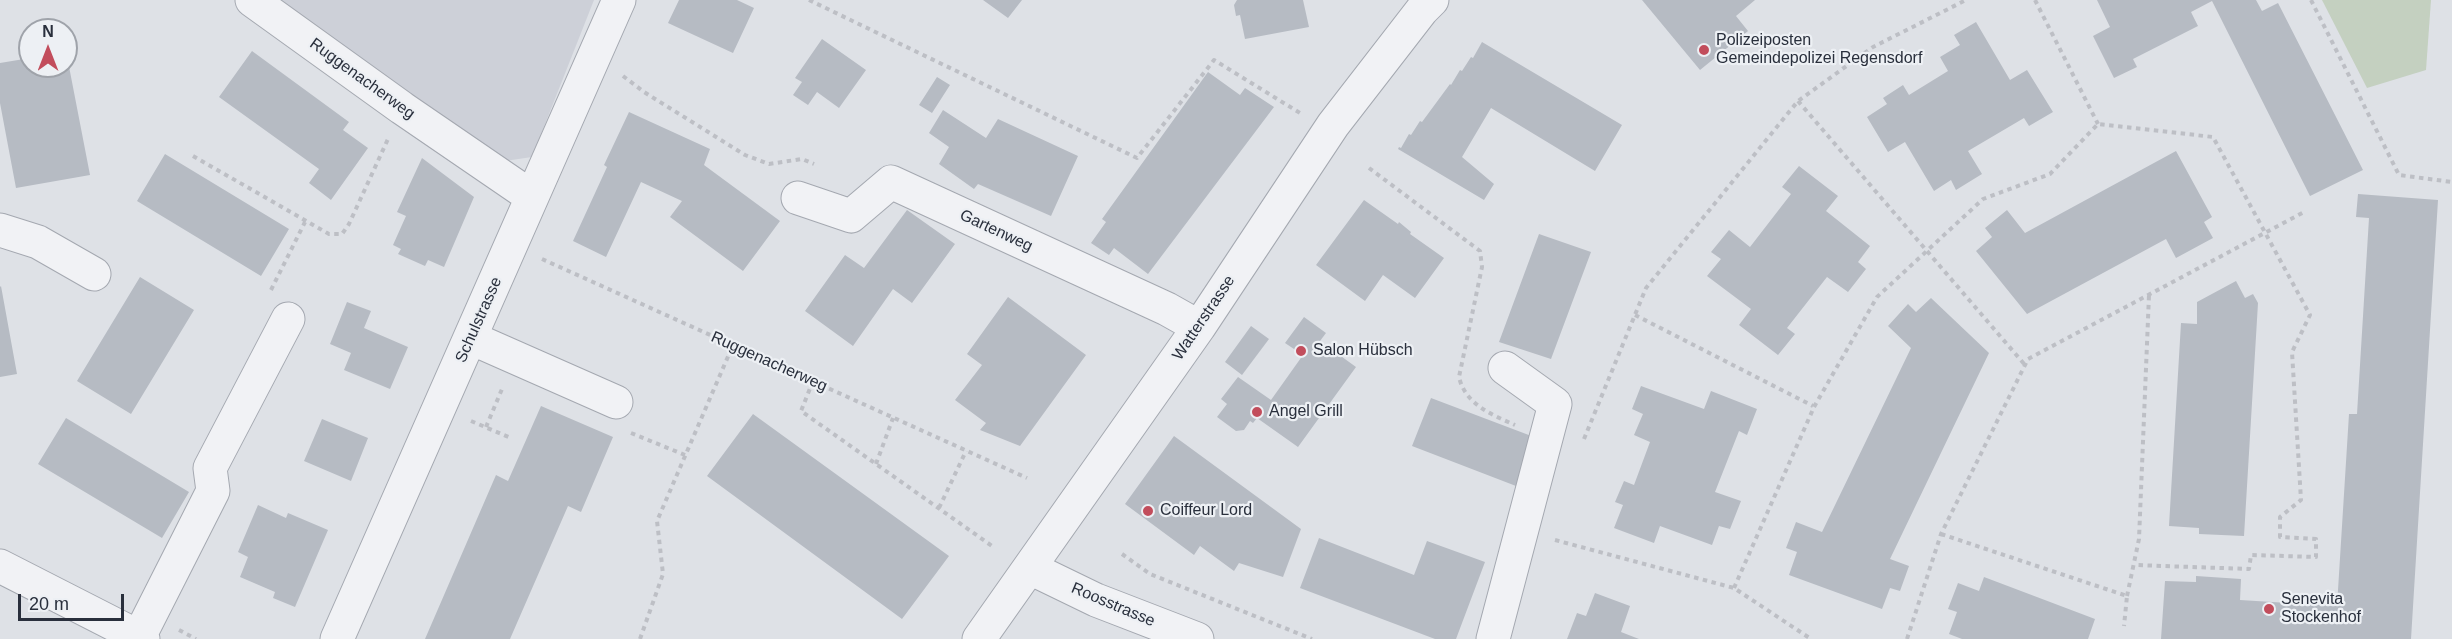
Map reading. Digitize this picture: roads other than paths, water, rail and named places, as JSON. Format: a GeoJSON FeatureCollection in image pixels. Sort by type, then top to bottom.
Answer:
{"type":"FeatureCollection","features":[{"type":"Feature","properties":{"kind":"street","name":"Ruggenacherweg"},"geometry":{"type":"LineString","coordinates":[[252,0],[402,108],[532,197]]}},
{"type":"Feature","properties":{"kind":"street","name":"Schulstrasse"},"geometry":{"type":"LineString","coordinates":[[337,639],[619,0]]}},
{"type":"Feature","properties":{"kind":"street","name":"Watterstrasse"},"geometry":{"type":"LineString","coordinates":[[979,639],[1199,327],[1333,125],[1421,3]]}},
{"type":"Feature","properties":{"kind":"street","name":"Gartenweg"},"geometry":{"type":"LineString","coordinates":[[798,198],[851,216],[891,182],[1167,309],[1199,327]]}},
{"type":"Feature","properties":{"kind":"street"},"geometry":{"type":"LineString","coordinates":[[0,230],[38,242],[94,274]]}},
{"type":"Feature","properties":{"kind":"street"},"geometry":{"type":"LineString","coordinates":[[0,566],[141,638],[213,491],[210,468],[288,319]]}},
{"type":"Feature","properties":{"kind":"street"},"geometry":{"type":"LineString","coordinates":[[471,338],[616,402]]}},
{"type":"Feature","properties":{"kind":"street"},"geometry":{"type":"LineString","coordinates":[[1493,639],[1555,404],[1505,368]]}},
{"type":"Feature","properties":{"kind":"street","name":"Roosstrasse"},"geometry":{"type":"LineString","coordinates":[[1030,568],[1096,600],[1197,639]]}},
{"type":"Feature","properties":{"kind":"place","name":"Polizeiposten Gemeindepolizei Regensdorf"},"geometry":{"type":"Point","coordinates":[1704,50]}},
{"type":"Feature","properties":{"kind":"place","name":"Salon Hübsch"},"geometry":{"type":"Point","coordinates":[1301,351]}},
{"type":"Feature","properties":{"kind":"place","name":"Angel Grill"},"geometry":{"type":"Point","coordinates":[1257,412]}},
{"type":"Feature","properties":{"kind":"place","name":"Coiffeur Lord"},"geometry":{"type":"Point","coordinates":[1148,511]}},
{"type":"Feature","properties":{"kind":"place","name":"Senevita Stockenhof"},"geometry":{"type":"Point","coordinates":[2269,609]}}]}
